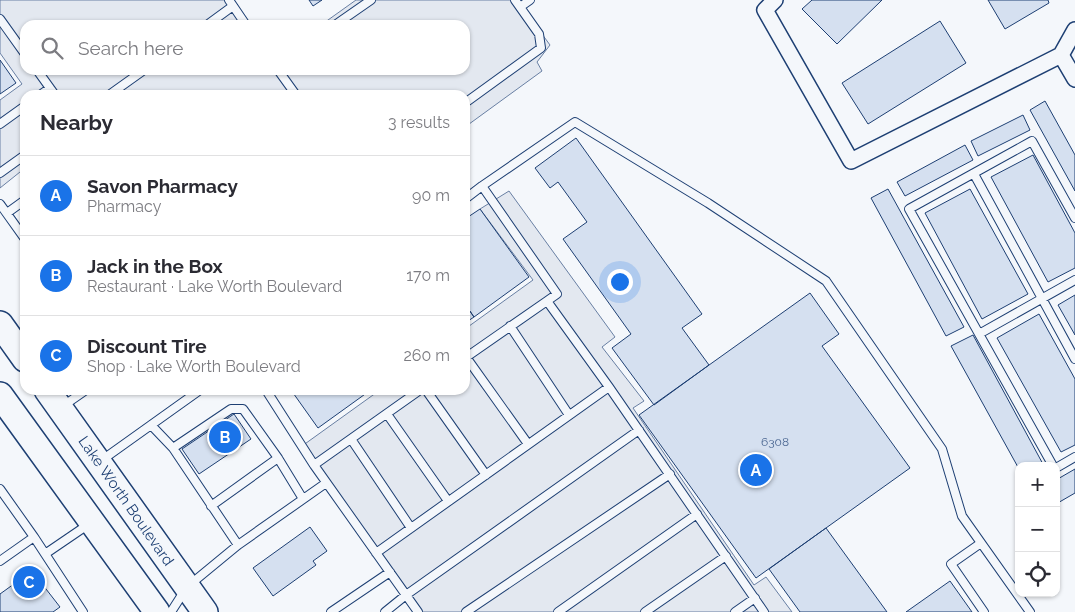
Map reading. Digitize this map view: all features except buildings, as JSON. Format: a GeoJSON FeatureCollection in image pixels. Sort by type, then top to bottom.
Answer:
{"type":"FeatureCollection","features":[{"type":"Feature","properties":{"kind":"highway"},"geometry":{"type":"LineString","coordinates":[[0,324],[20,352]]}},
{"type":"Feature","properties":{"kind":"highway"},"geometry":{"type":"LineString","coordinates":[[0,394],[157,612]]}},
{"type":"Feature","properties":{"kind":"highway","name":"Lake Worth Boulevard"},"geometry":{"type":"LineString","coordinates":[[54,399],[205,612]]}},
{"type":"Feature","properties":{"kind":"street"},"geometry":{"type":"LineString","coordinates":[[767,5],[851,161],[1061,55],[1075,30]]}},
{"type":"Feature","properties":{"kind":"street"},"geometry":{"type":"LineString","coordinates":[[1061,55],[1075,79]]}},
{"type":"Feature","properties":{"kind":"lane"},"geometry":{"type":"LineString","coordinates":[[342,20],[371,0]]}},
{"type":"Feature","properties":{"kind":"lane"},"geometry":{"type":"LineString","coordinates":[[470,99],[541,48],[538,34],[515,0]]}},
{"type":"Feature","properties":{"kind":"lane"},"geometry":{"type":"LineString","coordinates":[[520,8],[530,0]]}},
{"type":"Feature","properties":{"kind":"lane"},"geometry":{"type":"LineString","coordinates":[[212,20],[231,3],[243,20]]}},
{"type":"Feature","properties":{"kind":"lane"},"geometry":{"type":"LineString","coordinates":[[0,19],[20,47]]}},
{"type":"Feature","properties":{"kind":"lane"},"geometry":{"type":"LineString","coordinates":[[41,75],[50,88],[47,90]]}},
{"type":"Feature","properties":{"kind":"lane"},"geometry":{"type":"LineString","coordinates":[[116,90],[137,75]]}},
{"type":"Feature","properties":{"kind":"lane"},"geometry":{"type":"LineString","coordinates":[[282,75],[292,90]]}},
{"type":"Feature","properties":{"kind":"lane"},"geometry":{"type":"LineString","coordinates":[[0,124],[20,110]]}},
{"type":"Feature","properties":{"kind":"lane"},"geometry":{"type":"LineString","coordinates":[[470,195],[575,122],[708,203],[826,281],[942,450],[962,516],[1030,612]]}},
{"type":"Feature","properties":{"kind":"lane"},"geometry":{"type":"LineString","coordinates":[[1051,462],[909,209],[1032,142],[1075,218]]}},
{"type":"Feature","properties":{"kind":"lane"},"geometry":{"type":"LineString","coordinates":[[0,173],[20,159]]}},
{"type":"Feature","properties":{"kind":"lane"},"geometry":{"type":"LineString","coordinates":[[974,174],[1075,360]]}},
{"type":"Feature","properties":{"kind":"lane"},"geometry":{"type":"LineString","coordinates":[[470,354],[556,294],[482,186]]}},
{"type":"Feature","properties":{"kind":"lane"},"geometry":{"type":"LineString","coordinates":[[0,204],[20,232]]}},
{"type":"Feature","properties":{"kind":"lane"},"geometry":{"type":"LineString","coordinates":[[7,213],[20,204]]}},
{"type":"Feature","properties":{"kind":"lane"},"geometry":{"type":"LineString","coordinates":[[979,334],[1075,280]]}},
{"type":"Feature","properties":{"kind":"lane"},"geometry":{"type":"LineString","coordinates":[[547,301],[610,386],[764,612]]}},
{"type":"Feature","properties":{"kind":"lane"},"geometry":{"type":"LineString","coordinates":[[510,326],[569,415]]}},
{"type":"Feature","properties":{"kind":"lane"},"geometry":{"type":"LineString","coordinates":[[470,365],[528,444]]}},
{"type":"Feature","properties":{"kind":"lane"},"geometry":{"type":"LineString","coordinates":[[376,553],[610,386]]}},
{"type":"Feature","properties":{"kind":"lane"},"geometry":{"type":"LineString","coordinates":[[54,399],[68,395]]}},
{"type":"Feature","properties":{"kind":"lane"},"geometry":{"type":"LineString","coordinates":[[98,462],[193,395]]}},
{"type":"Feature","properties":{"kind":"lane"},"geometry":{"type":"LineString","coordinates":[[269,395],[314,466],[418,612]]}},
{"type":"Feature","properties":{"kind":"lane"},"geometry":{"type":"LineString","coordinates":[[314,466],[413,395]]}},
{"type":"Feature","properties":{"kind":"lane"},"geometry":{"type":"LineString","coordinates":[[430,395],[486,474]]}},
{"type":"Feature","properties":{"kind":"lane"},"geometry":{"type":"LineString","coordinates":[[173,448],[231,409],[243,409],[278,458],[303,499]]}},
{"type":"Feature","properties":{"kind":"lane"},"geometry":{"type":"LineString","coordinates":[[387,414],[448,501]]}},
{"type":"Feature","properties":{"kind":"lane"},"geometry":{"type":"LineString","coordinates":[[151,425],[173,448],[238,545]]}},
{"type":"Feature","properties":{"kind":"lane"},"geometry":{"type":"LineString","coordinates":[[385,612],[406,595],[639,430]]}},
{"type":"Feature","properties":{"kind":"lane"},"geometry":{"type":"LineString","coordinates":[[351,439],[411,528]]}},
{"type":"Feature","properties":{"kind":"lane"},"geometry":{"type":"LineString","coordinates":[[211,506],[278,458]]}},
{"type":"Feature","properties":{"kind":"lane"},"geometry":{"type":"LineString","coordinates":[[1060,466],[1075,458]]}},
{"type":"Feature","properties":{"kind":"lane"},"geometry":{"type":"LineString","coordinates":[[466,612],[670,474]]}},
{"type":"Feature","properties":{"kind":"lane"},"geometry":{"type":"LineString","coordinates":[[171,612],[187,587],[238,545],[326,482]]}},
{"type":"Feature","properties":{"kind":"lane"},"geometry":{"type":"LineString","coordinates":[[0,489],[34,536],[83,611]]}},
{"type":"Feature","properties":{"kind":"lane"},"geometry":{"type":"LineString","coordinates":[[558,612],[697,514]]}},
{"type":"Feature","properties":{"kind":"lane"},"geometry":{"type":"LineString","coordinates":[[45,554],[92,522]]}},
{"type":"Feature","properties":{"kind":"lane"},"geometry":{"type":"LineString","coordinates":[[0,561],[34,536]]}},
{"type":"Feature","properties":{"kind":"lane"},"geometry":{"type":"LineString","coordinates":[[980,543],[951,564],[984,612]]}},
{"type":"Feature","properties":{"kind":"lane"},"geometry":{"type":"LineString","coordinates":[[645,612],[726,556]]}},
{"type":"Feature","properties":{"kind":"lane"},"geometry":{"type":"LineString","coordinates":[[331,612],[390,572]]}},
{"type":"Feature","properties":{"kind":"lane"},"geometry":{"type":"LineString","coordinates":[[736,612],[755,598]]}},
{"type":"Feature","properties":{"kind":"shaded area"},"geometry":{"type":"Polygon","coordinates":[[[0,0],[229,0],[243,20],[20,20],[20,75],[470,75],[470,20],[328,20],[356,0],[517,0],[550,45],[537,62],[542,71],[470,123],[470,90],[20,90],[20,172],[0,188],[0,100],[22,84],[0,53],[0,0]]]}},
{"type":"Feature","properties":{"kind":"shaded area"},"geometry":{"type":"Polygon","coordinates":[[[509,191],[615,337],[602,347],[644,401],[633,408],[754,585],[766,577],[792,612],[419,612],[302,446],[373,395],[470,395],[470,325],[533,280],[480,209],[509,191]]]}},
{"type":"Feature","properties":{"kind":"place","name":"Jack in the Box"},"geometry":{"type":"Point","coordinates":[225,437]}},
{"type":"Feature","properties":{"kind":"place","name":"Savon Pharmacy"},"geometry":{"type":"Point","coordinates":[756,470]}},
{"type":"Feature","properties":{"kind":"place","name":"Discount Tire"},"geometry":{"type":"Point","coordinates":[29,582]}}]}
